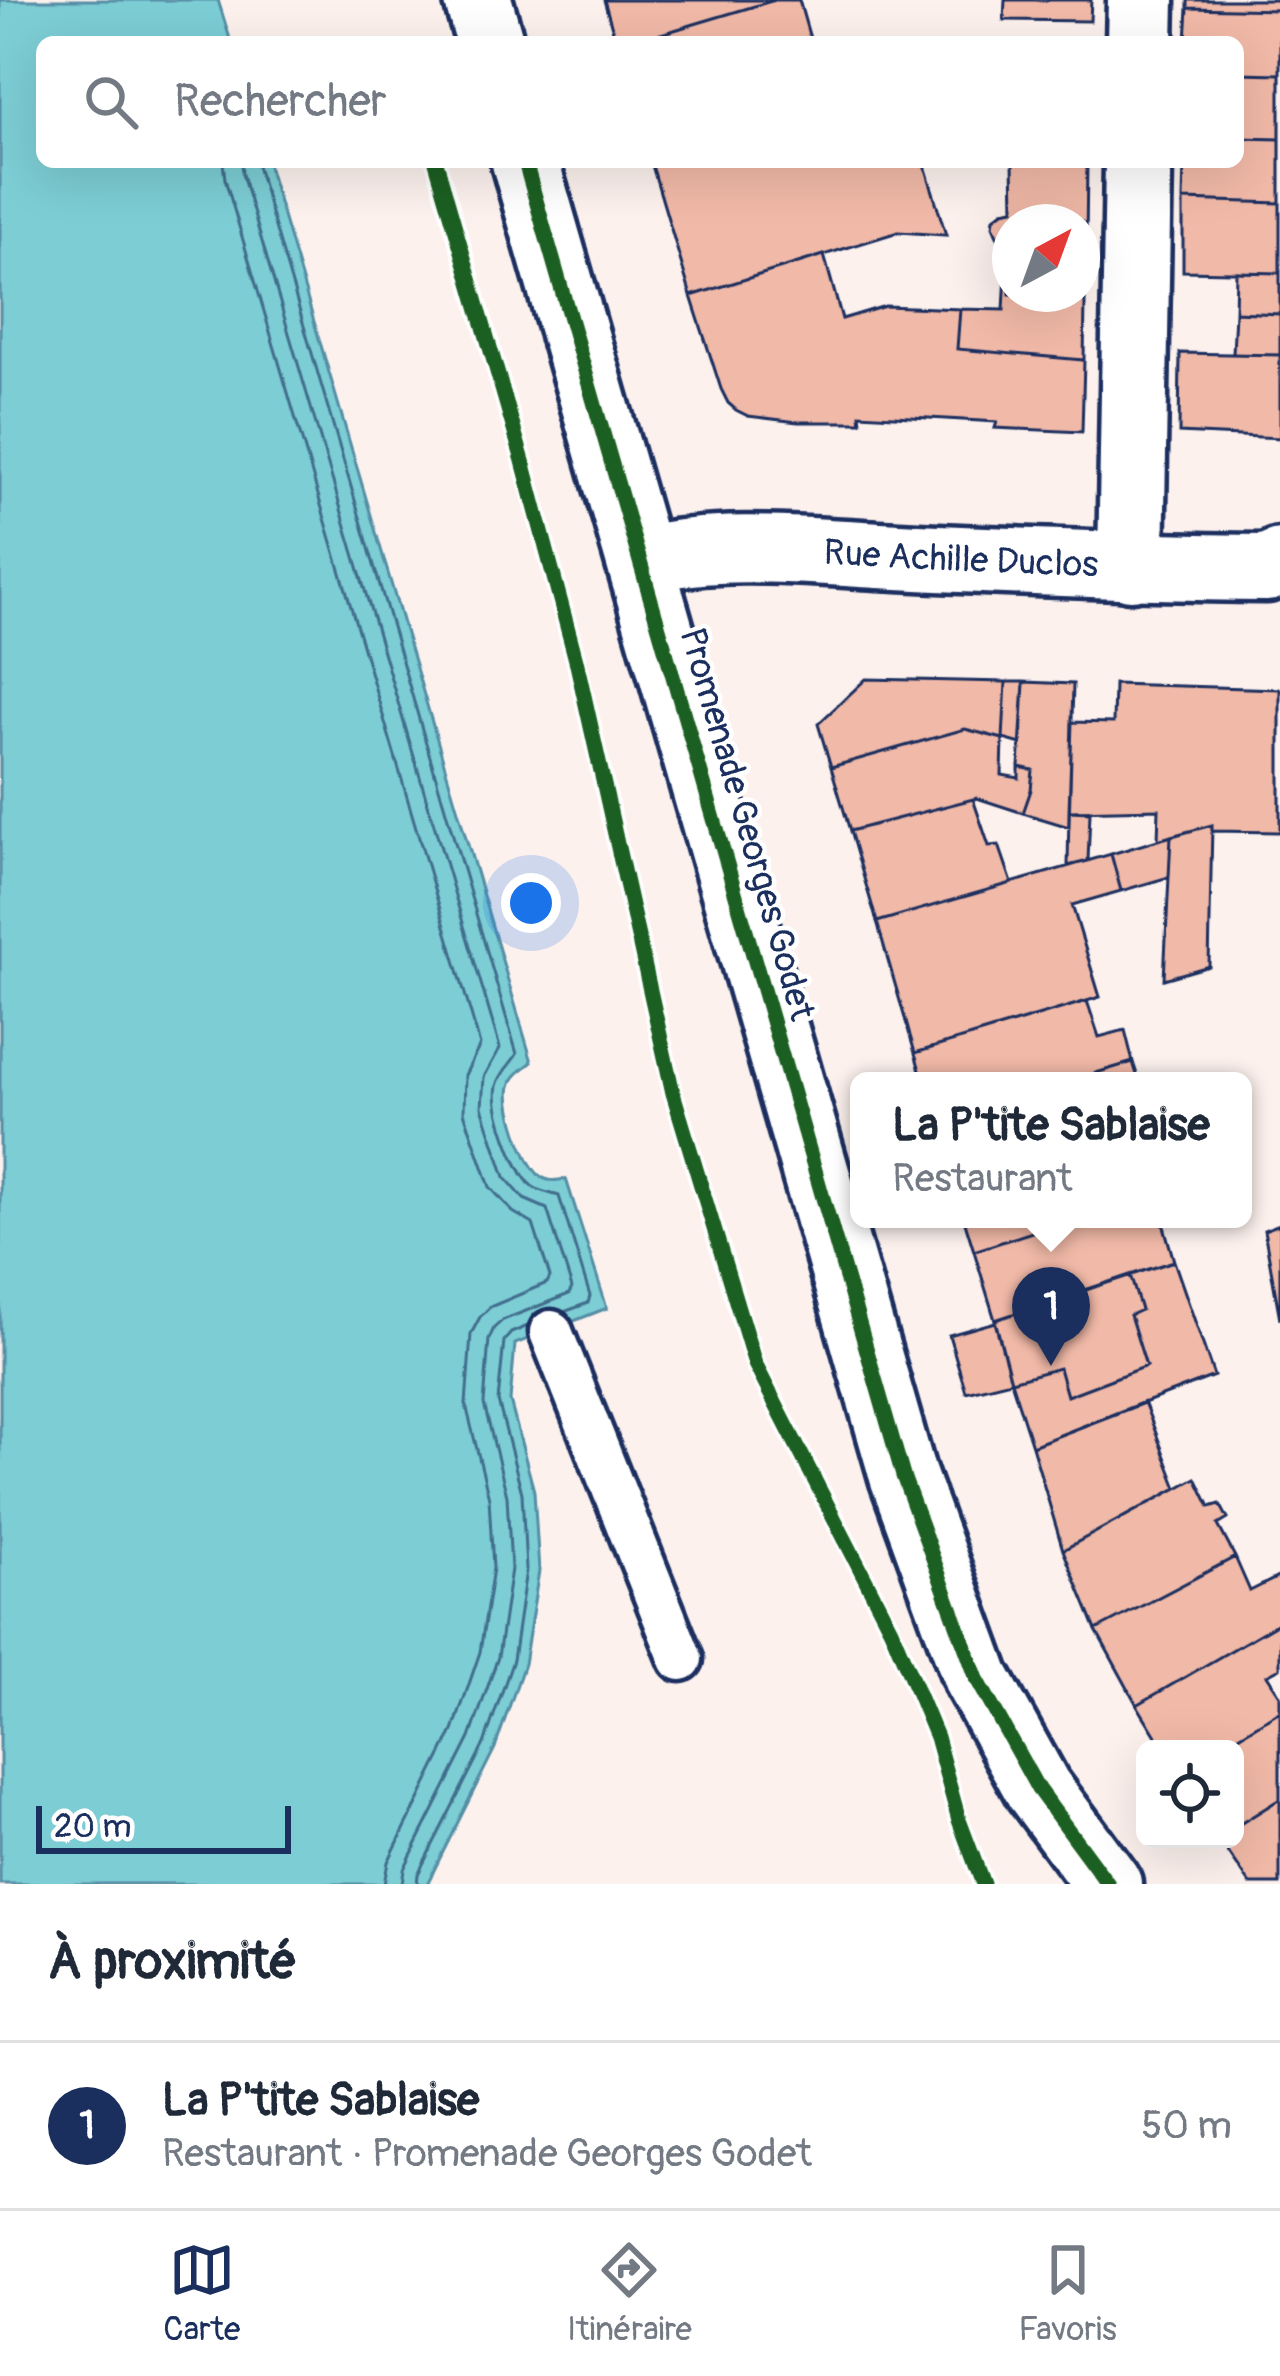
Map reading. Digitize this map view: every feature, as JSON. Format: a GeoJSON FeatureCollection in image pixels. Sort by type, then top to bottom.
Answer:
{"type":"FeatureCollection","features":[{"type":"Feature","properties":{"kind":"street"},"geometry":{"type":"LineString","coordinates":[[478,0],[488,36]]}},
{"type":"Feature","properties":{"kind":"street"},"geometry":{"type":"LineString","coordinates":[[1140,36],[1141,0]]}},
{"type":"Feature","properties":{"kind":"street","name":"Promenade Georges Godet"},"geometry":{"type":"LineString","coordinates":[[527,168],[903,1476],[977,1679],[1038,1789],[1108,1884]]}},
{"type":"Feature","properties":{"kind":"street"},"geometry":{"type":"LineString","coordinates":[[1131,566],[1138,168]]}},
{"type":"Feature","properties":{"kind":"street","name":"Rue Achille Duclos"},"geometry":{"type":"LineString","coordinates":[[641,560],[677,552],[745,549],[1131,566],[1267,568],[1280,562]]}},
{"type":"Feature","properties":{"kind":"lane"},"geometry":{"type":"LineString","coordinates":[[551,1332],[681,1659]]}},
{"type":"Feature","properties":{"kind":"water"},"geometry":{"type":"Polygon","coordinates":[[[0,0],[218,0],[229,36],[36,36],[36,168],[269,168],[532,1062],[511,1083],[516,1131],[539,1175],[566,1179],[607,1308],[515,1344],[510,1401],[534,1491],[539,1571],[524,1664],[495,1748],[427,1884],[0,1884],[0,0]]]}},
{"type":"Feature","properties":{"kind":"building"},"geometry":{"type":"Polygon","coordinates":[[[604,0],[775,0],[654,36],[614,36],[604,0]]]}},
{"type":"Feature","properties":{"kind":"building"},"geometry":{"type":"Polygon","coordinates":[[[775,0],[799,0],[809,36],[654,36],[775,0]]]}},
{"type":"Feature","properties":{"kind":"building"},"geometry":{"type":"Polygon","coordinates":[[[1005,0],[1091,0],[1090,21],[1004,20],[1005,0]]]}},
{"type":"Feature","properties":{"kind":"building"},"geometry":{"type":"Polygon","coordinates":[[[1188,0],[1280,0],[1280,10],[1188,8],[1188,0]]]}},
{"type":"Feature","properties":{"kind":"building"},"geometry":{"type":"Polygon","coordinates":[[[1188,8],[1280,10],[1280,74],[1244,73],[1244,36],[1186,36],[1188,8]]]}},
{"type":"Feature","properties":{"kind":"building"},"geometry":{"type":"Polygon","coordinates":[[[1244,73],[1280,74],[1280,139],[1244,138],[1244,73]]]}},
{"type":"Feature","properties":{"kind":"building"},"geometry":{"type":"Polygon","coordinates":[[[1244,138],[1280,139],[1280,203],[1183,200],[1184,168],[1244,168],[1244,138]]]}},
{"type":"Feature","properties":{"kind":"building"},"geometry":{"type":"Polygon","coordinates":[[[653,168],[926,168],[946,235],[898,232],[691,296],[653,168]]]}},
{"type":"Feature","properties":{"kind":"building"},"geometry":{"type":"Polygon","coordinates":[[[1013,168],[1087,168],[1086,204],[1014,204],[1013,168]]]}},
{"type":"Feature","properties":{"kind":"building"},"geometry":{"type":"Polygon","coordinates":[[[1183,200],[1280,203],[1280,273],[1183,271],[1183,200]]]}},
{"type":"Feature","properties":{"kind":"building"},"geometry":{"type":"Polygon","coordinates":[[[824,255],[842,319],[885,306],[960,309],[957,349],[1084,360],[1082,432],[860,414],[861,422],[798,422],[748,416],[736,410],[721,389],[691,296],[824,255]]]}},
{"type":"Feature","properties":{"kind":"building"},"geometry":{"type":"Polygon","coordinates":[[[1236,272],[1280,273],[1280,314],[1235,312],[1236,272]]]}},
{"type":"Feature","properties":{"kind":"building"},"geometry":{"type":"Polygon","coordinates":[[[960,309],[1085,312],[1084,360],[957,349],[960,309]]]}},
{"type":"Feature","properties":{"kind":"building"},"geometry":{"type":"Polygon","coordinates":[[[1235,312],[1280,314],[1280,355],[1233,354],[1235,312]]]}},
{"type":"Feature","properties":{"kind":"building"},"geometry":{"type":"Polygon","coordinates":[[[1180,353],[1280,355],[1280,438],[1179,433],[1180,353]]]}},
{"type":"Feature","properties":{"kind":"building"},"geometry":{"type":"Polygon","coordinates":[[[866,679],[1006,682],[1003,739],[965,729],[831,767],[818,724],[866,679]]]}},
{"type":"Feature","properties":{"kind":"building"},"geometry":{"type":"Polygon","coordinates":[[[1006,682],[1024,682],[1021,744],[1003,739],[1006,682]]]}},
{"type":"Feature","properties":{"kind":"building"},"geometry":{"type":"Polygon","coordinates":[[[1024,682],[1073,684],[1069,827],[1023,813],[1033,770],[1019,767],[1024,682]]]}},
{"type":"Feature","properties":{"kind":"building"},"geometry":{"type":"Polygon","coordinates":[[[1114,684],[1280,689],[1280,832],[1212,831],[1212,825],[1158,840],[1159,809],[1069,811],[1072,722],[1113,723],[1114,684]]]}},
{"type":"Feature","properties":{"kind":"building"},"geometry":{"type":"Polygon","coordinates":[[[965,729],[1003,739],[1002,775],[1019,778],[1019,767],[1033,770],[1023,813],[977,798],[850,831],[831,767],[965,729]]]}},
{"type":"Feature","properties":{"kind":"building"},"geometry":{"type":"Polygon","coordinates":[[[973,799],[989,846],[999,845],[1012,883],[877,922],[850,831],[973,799]]]}},
{"type":"Feature","properties":{"kind":"building"},"geometry":{"type":"Polygon","coordinates":[[[1069,811],[1090,812],[1088,861],[1068,866],[1069,811]]]}},
{"type":"Feature","properties":{"kind":"building"},"geometry":{"type":"Polygon","coordinates":[[[1212,825],[1209,966],[1164,979],[1171,836],[1212,825]]]}},
{"type":"Feature","properties":{"kind":"building"},"geometry":{"type":"Polygon","coordinates":[[[1171,836],[1169,877],[1121,891],[1111,854],[1171,836]]]}},
{"type":"Feature","properties":{"kind":"building"},"geometry":{"type":"Polygon","coordinates":[[[1111,854],[1121,891],[1072,905],[1100,997],[915,1053],[877,922],[1111,854]]]}},
{"type":"Feature","properties":{"kind":"building"},"geometry":{"type":"Polygon","coordinates":[[[1087,1001],[1099,1037],[1125,1030],[1133,1062],[1099,1072],[920,1072],[915,1053],[1087,1001]]]}},
{"type":"Feature","properties":{"kind":"building"},"geometry":{"type":"Polygon","coordinates":[[[1133,1062],[1136,1072],[1099,1072],[1133,1062]]]}},
{"type":"Feature","properties":{"kind":"building"},"geometry":{"type":"Polygon","coordinates":[[[1280,1224],[1280,1319],[1264,1230],[1280,1224]]]}},
{"type":"Feature","properties":{"kind":"building"},"geometry":{"type":"Polygon","coordinates":[[[967,1228],[1044,1228],[974,1251],[967,1228]]]}},
{"type":"Feature","properties":{"kind":"building"},"geometry":{"type":"Polygon","coordinates":[[[1044,1228],[1165,1228],[1174,1261],[995,1320],[974,1251],[1044,1228]]]}},
{"type":"Feature","properties":{"kind":"building"},"geometry":{"type":"Polygon","coordinates":[[[1174,1261],[1214,1376],[1032,1446],[1011,1381],[1059,1368],[1067,1396],[1146,1366],[1130,1315],[1141,1310],[1130,1275],[1174,1261]]]}},
{"type":"Feature","properties":{"kind":"building"},"geometry":{"type":"Polygon","coordinates":[[[1130,1275],[1141,1310],[1130,1315],[1146,1366],[1067,1396],[1059,1368],[1011,1381],[995,1320],[1130,1275]]]}},
{"type":"Feature","properties":{"kind":"building"},"geometry":{"type":"Polygon","coordinates":[[[995,1322],[1011,1381],[966,1392],[949,1335],[995,1322]]]}},
{"type":"Feature","properties":{"kind":"building"},"geometry":{"type":"Polygon","coordinates":[[[1144,1402],[1177,1488],[1063,1550],[1032,1446],[1144,1402]]]}},
{"type":"Feature","properties":{"kind":"building"},"geometry":{"type":"Polygon","coordinates":[[[1196,1478],[1210,1507],[1220,1504],[1228,1519],[1218,1525],[1235,1557],[1096,1630],[1063,1550],[1196,1478]]]}},
{"type":"Feature","properties":{"kind":"building"},"geometry":{"type":"Polygon","coordinates":[[[1235,1557],[1250,1591],[1280,1576],[1280,1622],[1137,1705],[1096,1630],[1235,1557]]]}},
{"type":"Feature","properties":{"kind":"building"},"geometry":{"type":"Polygon","coordinates":[[[1280,1622],[1280,1668],[1267,1675],[1280,1695],[1280,1711],[1233,1740],[1158,1740],[1137,1705],[1280,1622]]]}},
{"type":"Feature","properties":{"kind":"building"},"geometry":{"type":"Polygon","coordinates":[[[1280,1711],[1280,1799],[1244,1821],[1244,1740],[1233,1740],[1280,1711]]]}},
{"type":"Feature","properties":{"kind":"building"},"geometry":{"type":"Polygon","coordinates":[[[1280,1799],[1280,1884],[1250,1884],[1225,1848],[1244,1848],[1244,1821],[1280,1799]]]}},
{"type":"Feature","properties":{"kind":"cycle path"},"geometry":{"type":"LineString","coordinates":[[438,168],[576,660],[673,1093],[755,1364],[891,1629],[936,1737],[983,1884]]}},
{"type":"Feature","properties":{"kind":"cycle path"},"geometry":{"type":"LineString","coordinates":[[527,168],[903,1476],[977,1679],[1038,1789],[1108,1884]]}},
{"type":"Feature","properties":{"kind":"place","name":"La P'tite Sablaise"},"geometry":{"type":"Point","coordinates":[1051,1366]}}]}
